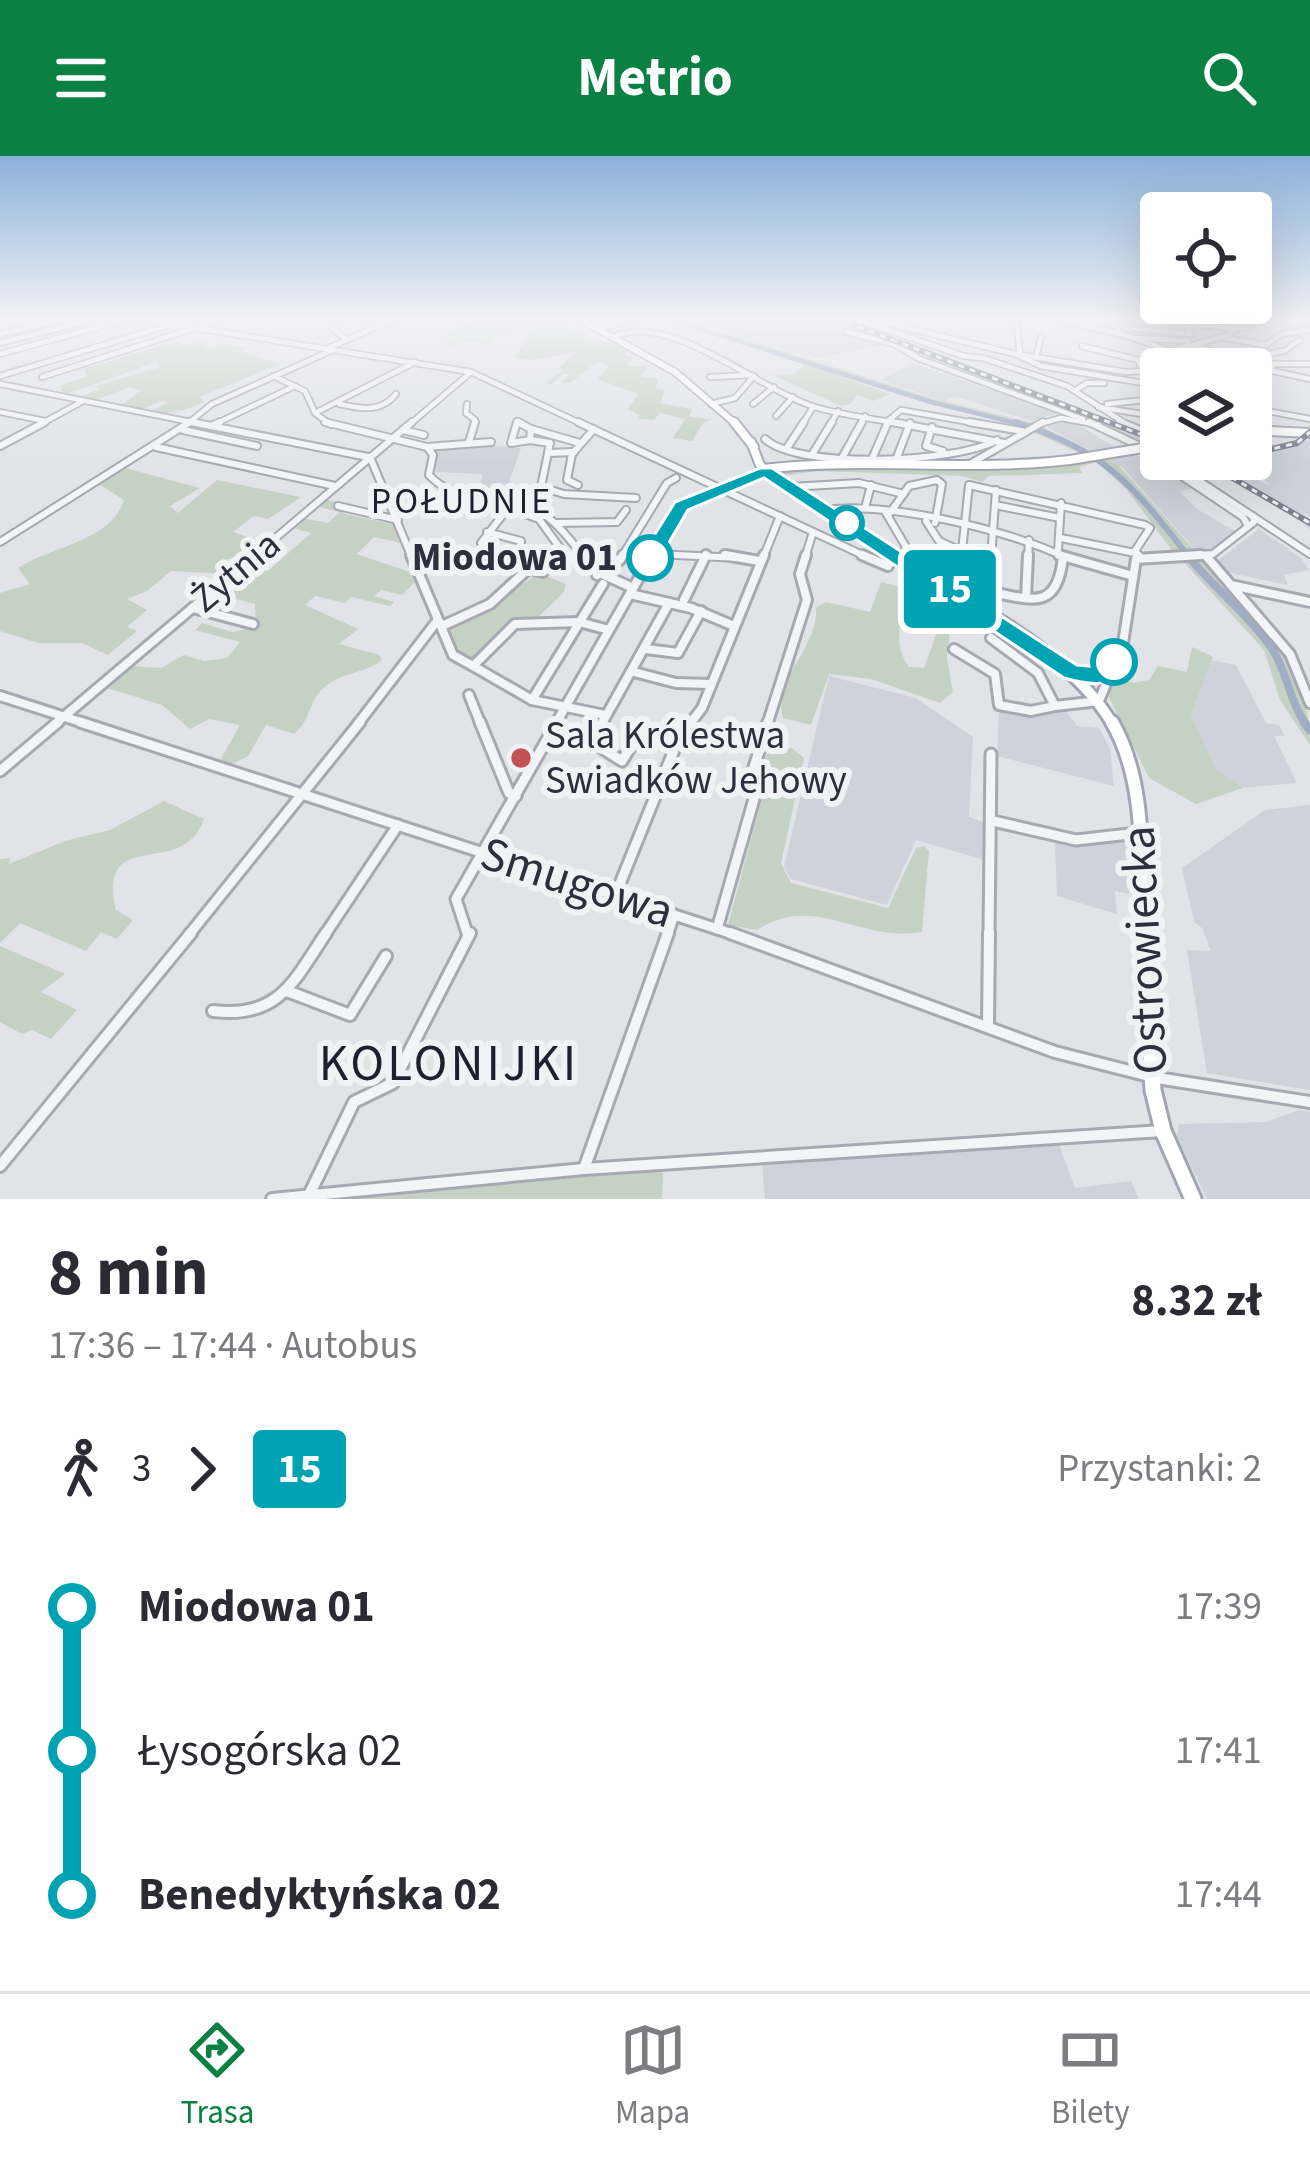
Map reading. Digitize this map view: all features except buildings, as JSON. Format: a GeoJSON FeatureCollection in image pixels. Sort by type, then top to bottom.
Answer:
{"type":"FeatureCollection","features":[{"type":"Feature","properties":{"kind":"main road"},"geometry":{"type":"LineString","coordinates":[[661,367],[751,442],[767,470]]}},
{"type":"Feature","properties":{"kind":"main road"},"geometry":{"type":"LineString","coordinates":[[1272,431],[1310,432]]}},
{"type":"Feature","properties":{"kind":"main road"},"geometry":{"type":"LineString","coordinates":[[751,442],[767,470]]}},
{"type":"Feature","properties":{"kind":"main road"},"geometry":{"type":"LineString","coordinates":[[758,452],[770,462],[790,464],[964,467],[1140,454]]}},
{"type":"Feature","properties":{"kind":"main road"},"geometry":{"type":"LineString","coordinates":[[767,470],[790,464]]}},
{"type":"Feature","properties":{"kind":"main road","name":"Ostrowiecka"},"geometry":{"type":"LineString","coordinates":[[767,470],[1072,672],[1100,701],[1130,761],[1152,1077],[1162,1131],[1193,1199]]}},
{"type":"Feature","properties":{"kind":"street"},"geometry":{"type":"LineString","coordinates":[[2,384],[51,367]]}},
{"type":"Feature","properties":{"kind":"street"},"geometry":{"type":"LineString","coordinates":[[42,377],[74,367]]}},
{"type":"Feature","properties":{"kind":"street"},"geometry":{"type":"LineString","coordinates":[[0,542],[181,430],[212,404],[291,367]]}},
{"type":"Feature","properties":{"kind":"street"},"geometry":{"type":"LineString","coordinates":[[315,413],[406,367]]}},
{"type":"Feature","properties":{"kind":"street"},"geometry":{"type":"LineString","coordinates":[[441,367],[471,372],[888,566],[900,555],[929,558],[961,574]]}},
{"type":"Feature","properties":{"kind":"street"},"geometry":{"type":"LineString","coordinates":[[734,367],[813,407],[1000,442]]}},
{"type":"Feature","properties":{"kind":"street"},"geometry":{"type":"LineString","coordinates":[[941,367],[1087,419],[1140,446]]}},
{"type":"Feature","properties":{"kind":"street"},"geometry":{"type":"LineString","coordinates":[[1009,367],[1075,391],[1140,437]]}},
{"type":"Feature","properties":{"kind":"street"},"geometry":{"type":"LineString","coordinates":[[1057,383],[1063,367]]}},
{"type":"Feature","properties":{"kind":"street"},"geometry":{"type":"LineString","coordinates":[[1067,367],[1140,380]]}},
{"type":"Feature","properties":{"kind":"street"},"geometry":{"type":"LineString","coordinates":[[1123,376],[1143,371],[1141,367]]}},
{"type":"Feature","properties":{"kind":"street"},"geometry":{"type":"LineString","coordinates":[[1274,367],[1310,379]]}},
{"type":"Feature","properties":{"kind":"street","name":"Żytnia"},"geometry":{"type":"LineString","coordinates":[[0,771],[471,372]]}},
{"type":"Feature","properties":{"kind":"street"},"geometry":{"type":"LineString","coordinates":[[271,376],[307,393],[315,413],[336,427],[427,447],[491,442]]}},
{"type":"Feature","properties":{"kind":"street"},"geometry":{"type":"LineString","coordinates":[[710,377],[753,376]]}},
{"type":"Feature","properties":{"kind":"street"},"geometry":{"type":"LineString","coordinates":[[711,404],[735,398],[753,376]]}},
{"type":"Feature","properties":{"kind":"street"},"geometry":{"type":"LineString","coordinates":[[1075,391],[1088,382],[1104,383]]}},
{"type":"Feature","properties":{"kind":"street"},"geometry":{"type":"LineString","coordinates":[[2,384],[370,458],[453,656],[532,700],[605,715]]}},
{"type":"Feature","properties":{"kind":"street"},"geometry":{"type":"LineString","coordinates":[[211,426],[296,385]]}},
{"type":"Feature","properties":{"kind":"street"},"geometry":{"type":"LineString","coordinates":[[753,404],[774,387]]}},
{"type":"Feature","properties":{"kind":"street"},"geometry":{"type":"LineString","coordinates":[[336,404],[370,409],[388,404],[396,394]]}},
{"type":"Feature","properties":{"kind":"street"},"geometry":{"type":"LineString","coordinates":[[776,416],[793,398]]}},
{"type":"Feature","properties":{"kind":"street"},"geometry":{"type":"LineString","coordinates":[[0,446],[84,400]]}},
{"type":"Feature","properties":{"kind":"street"},"geometry":{"type":"LineString","coordinates":[[1095,406],[1140,400]]}},
{"type":"Feature","properties":{"kind":"street"},"geometry":{"type":"LineString","coordinates":[[467,404],[466,413],[475,422],[469,442]]}},
{"type":"Feature","properties":{"kind":"street"},"geometry":{"type":"LineString","coordinates":[[1095,406],[1140,414]]}},
{"type":"Feature","properties":{"kind":"street"},"geometry":{"type":"LineString","coordinates":[[787,448],[813,407]]}},
{"type":"Feature","properties":{"kind":"street"},"geometry":{"type":"LineString","coordinates":[[872,459],[889,420],[901,410],[1022,431]]}},
{"type":"Feature","properties":{"kind":"street"},"geometry":{"type":"LineString","coordinates":[[814,453],[838,411]]}},
{"type":"Feature","properties":{"kind":"street"},"geometry":{"type":"LineString","coordinates":[[0,412],[46,421]]}},
{"type":"Feature","properties":{"kind":"street"},"geometry":{"type":"LineString","coordinates":[[1272,412],[1310,419]]}},
{"type":"Feature","properties":{"kind":"street"},"geometry":{"type":"LineString","coordinates":[[842,458],[865,416]]}},
{"type":"Feature","properties":{"kind":"street"},"geometry":{"type":"LineString","coordinates":[[765,439],[772,448],[896,460],[976,452],[1036,424],[1087,419]]}},
{"type":"Feature","properties":{"kind":"street"},"geometry":{"type":"LineString","coordinates":[[552,526],[559,552],[543,572],[489,557],[481,543],[512,504],[541,487],[548,441],[512,443],[517,421],[582,444]]}},
{"type":"Feature","properties":{"kind":"street"},"geometry":{"type":"LineString","coordinates":[[896,460],[910,423]]}},
{"type":"Feature","properties":{"kind":"street"},"geometry":{"type":"LineString","coordinates":[[932,427],[926,446],[945,453]]}},
{"type":"Feature","properties":{"kind":"street"},"geometry":{"type":"LineString","coordinates":[[530,440],[531,429]]}},
{"type":"Feature","properties":{"kind":"street"},"geometry":{"type":"LineString","coordinates":[[578,484],[566,479],[574,452],[594,429]]}},
{"type":"Feature","properties":{"kind":"street"},"geometry":{"type":"LineString","coordinates":[[181,430],[257,446]]}},
{"type":"Feature","properties":{"kind":"street"},"geometry":{"type":"LineString","coordinates":[[402,430],[423,434]]}},
{"type":"Feature","properties":{"kind":"street"},"geometry":{"type":"LineString","coordinates":[[945,453],[954,431]]}},
{"type":"Feature","properties":{"kind":"street"},"geometry":{"type":"LineString","coordinates":[[979,464],[1000,442]]}},
{"type":"Feature","properties":{"kind":"street"},"geometry":{"type":"LineString","coordinates":[[154,446],[336,486]]}},
{"type":"Feature","properties":{"kind":"street"},"geometry":{"type":"LineString","coordinates":[[427,447],[433,455],[428,475],[439,487],[512,504],[552,526],[597,574],[631,591],[734,626]]}},
{"type":"Feature","properties":{"kind":"street"},"geometry":{"type":"LineString","coordinates":[[548,453],[574,452]]}},
{"type":"Feature","properties":{"kind":"street"},"geometry":{"type":"LineString","coordinates":[[309,1195],[354,1102],[393,1083],[467,939],[470,929],[455,903],[681,506],[767,470]]}},
{"type":"Feature","properties":{"kind":"street"},"geometry":{"type":"LineString","coordinates":[[597,574],[610,559],[620,560],[668,482],[676,478]]}},
{"type":"Feature","properties":{"kind":"street"},"geometry":{"type":"LineString","coordinates":[[888,513],[913,484],[933,479],[942,483],[931,522],[939,541],[990,564]]}},
{"type":"Feature","properties":{"kind":"street"},"geometry":{"type":"LineString","coordinates":[[1198,480],[1250,519],[1310,554]]}},
{"type":"Feature","properties":{"kind":"street"},"geometry":{"type":"LineString","coordinates":[[794,490],[871,485],[904,494]]}},
{"type":"Feature","properties":{"kind":"street"},"geometry":{"type":"LineString","coordinates":[[865,508],[871,485]]}},
{"type":"Feature","properties":{"kind":"street"},"geometry":{"type":"LineString","coordinates":[[954,649],[994,674],[1000,706],[1030,712],[1100,701],[1125,634],[1137,555],[1150,528],[1061,503],[969,485],[962,551]]}},
{"type":"Feature","properties":{"kind":"street"},"geometry":{"type":"LineString","coordinates":[[541,487],[569,497],[603,493],[636,498]]}},
{"type":"Feature","properties":{"kind":"street"},"geometry":{"type":"LineString","coordinates":[[979,608],[988,591],[997,490]]}},
{"type":"Feature","properties":{"kind":"street"},"geometry":{"type":"LineString","coordinates":[[472,501],[512,504]]}},
{"type":"Feature","properties":{"kind":"street"},"geometry":{"type":"LineString","coordinates":[[988,591],[1026,599],[1059,591],[1061,503]]}},
{"type":"Feature","properties":{"kind":"street"},"geometry":{"type":"LineString","coordinates":[[995,505],[1060,518]]}},
{"type":"Feature","properties":{"kind":"street"},"geometry":{"type":"LineString","coordinates":[[338,506],[398,520]]}},
{"type":"Feature","properties":{"kind":"street"},"geometry":{"type":"LineString","coordinates":[[826,510],[865,508],[1029,540],[1133,576]]}},
{"type":"Feature","properties":{"kind":"street"},"geometry":{"type":"LineString","coordinates":[[552,526],[617,522],[626,510]]}},
{"type":"Feature","properties":{"kind":"street"},"geometry":{"type":"LineString","coordinates":[[888,513],[900,555]]}},
{"type":"Feature","properties":{"kind":"street"},"geometry":{"type":"LineString","coordinates":[[615,896],[678,740],[703,708],[780,516]]}},
{"type":"Feature","properties":{"kind":"street"},"geometry":{"type":"LineString","coordinates":[[1060,538],[1137,555],[1202,555],[1218,552],[1250,519]]}},
{"type":"Feature","properties":{"kind":"street"},"geometry":{"type":"LineString","coordinates":[[0,1166],[440,624],[509,592],[532,558],[520,552],[520,540],[488,532]]}},
{"type":"Feature","properties":{"kind":"street"},"geometry":{"type":"LineString","coordinates":[[717,928],[754,799],[751,777],[807,600],[800,574],[813,532]]}},
{"type":"Feature","properties":{"kind":"street"},"geometry":{"type":"LineString","coordinates":[[1026,599],[1029,540]]}},
{"type":"Feature","properties":{"kind":"street"},"geometry":{"type":"LineString","coordinates":[[653,554],[759,561]]}},
{"type":"Feature","properties":{"kind":"street"},"geometry":{"type":"LineString","coordinates":[[684,600],[706,554]]}},
{"type":"Feature","properties":{"kind":"street"},"geometry":{"type":"LineString","coordinates":[[1202,555],[1290,654],[1310,703]]}},
{"type":"Feature","properties":{"kind":"street"},"geometry":{"type":"LineString","coordinates":[[532,700],[603,584]]}},
{"type":"Feature","properties":{"kind":"street"},"geometry":{"type":"LineString","coordinates":[[1230,585],[1310,602]]}},
{"type":"Feature","properties":{"kind":"street"},"geometry":{"type":"LineString","coordinates":[[633,743],[622,761],[592,742],[669,603]]}},
{"type":"Feature","properties":{"kind":"street"},"geometry":{"type":"LineString","coordinates":[[194,608],[253,625]]}},
{"type":"Feature","properties":{"kind":"street"},"geometry":{"type":"LineString","coordinates":[[646,649],[678,653],[701,611]]}},
{"type":"Feature","properties":{"kind":"street"},"geometry":{"type":"LineString","coordinates":[[473,666],[515,624],[579,622],[610,630]]}},
{"type":"Feature","properties":{"kind":"street"},"geometry":{"type":"LineString","coordinates":[[991,638],[1038,673],[1055,706]]}},
{"type":"Feature","properties":{"kind":"street"},"geometry":{"type":"LineString","coordinates":[[634,672],[676,683],[711,684]]}},
{"type":"Feature","properties":{"kind":"street"},"geometry":{"type":"LineString","coordinates":[[1072,672],[1093,678],[1108,675]]}},
{"type":"Feature","properties":{"kind":"street"},"geometry":{"type":"LineString","coordinates":[[470,695],[509,793],[516,796]]}},
{"type":"Feature","properties":{"kind":"street","name":"Smugowa"},"geometry":{"type":"LineString","coordinates":[[0,696],[717,928],[1055,1052],[1152,1077],[1310,1102]]}},
{"type":"Feature","properties":{"kind":"street"},"geometry":{"type":"LineString","coordinates":[[988,1026],[991,754]]}},
{"type":"Feature","properties":{"kind":"street"},"geometry":{"type":"LineString","coordinates":[[0,759],[16,758]]}},
{"type":"Feature","properties":{"kind":"street"},"geometry":{"type":"LineString","coordinates":[[993,821],[1076,840],[1138,832]]}},
{"type":"Feature","properties":{"kind":"street"},"geometry":{"type":"LineString","coordinates":[[213,1011],[258,1010],[287,991],[398,825]]}},
{"type":"Feature","properties":{"kind":"street"},"geometry":{"type":"LineString","coordinates":[[584,1169],[632,1045],[674,915]]}},
{"type":"Feature","properties":{"kind":"street"},"geometry":{"type":"LineString","coordinates":[[287,991],[350,1015],[386,956]]}},
{"type":"Feature","properties":{"kind":"street"},"geometry":{"type":"LineString","coordinates":[[272,1199],[584,1169],[1162,1131]]}},
{"type":"Feature","properties":{"kind":"shaded area"},"geometry":{"type":"Polygon","coordinates":[[[905,367],[923,367],[1065,411],[1031,421],[955,396],[944,401],[881,380],[905,367]]]}},
{"type":"Feature","properties":{"kind":"shaded area"},"geometry":{"type":"Polygon","coordinates":[[[946,367],[973,367],[1140,432],[1138,443],[1085,415],[946,367]]]}},
{"type":"Feature","properties":{"kind":"shaded area"},"geometry":{"type":"Polygon","coordinates":[[[1071,420],[1119,450],[1140,457],[1140,480],[1184,480],[1197,488],[1179,491],[1197,509],[1235,531],[1211,551],[1197,552],[1123,468],[1045,426],[1071,420]]]}},
{"type":"Feature","properties":{"kind":"shaded area"},"geometry":{"type":"Polygon","coordinates":[[[1310,439],[1310,516],[1302,512],[1310,519],[1310,529],[1237,480],[1271,486],[1264,480],[1272,480],[1272,452],[1310,439]]]}},
{"type":"Feature","properties":{"kind":"shaded area"},"geometry":{"type":"Polygon","coordinates":[[[521,448],[505,494],[480,491],[482,474],[436,472],[437,449],[521,448]]]}},
{"type":"Feature","properties":{"kind":"shaded area"},"geometry":{"type":"Polygon","coordinates":[[[1259,529],[1301,558],[1309,570],[1284,575],[1288,585],[1226,572],[1216,562],[1259,529]]]}},
{"type":"Feature","properties":{"kind":"shaded area"},"geometry":{"type":"Polygon","coordinates":[[[1212,660],[1236,665],[1266,723],[1279,725],[1285,736],[1274,736],[1297,783],[1243,788],[1215,768],[1191,716],[1212,660]]]}},
{"type":"Feature","properties":{"kind":"shaded area"},"geometry":{"type":"Polygon","coordinates":[[[829,676],[916,698],[973,737],[969,817],[990,824],[988,861],[916,840],[887,905],[791,879],[784,867],[829,676]]]}},
{"type":"Feature","properties":{"kind":"shaded area"},"geometry":{"type":"Polygon","coordinates":[[[1063,707],[1077,726],[1099,728],[1110,748],[1114,786],[997,756],[999,710],[1030,717],[1063,707]]]}},
{"type":"Feature","properties":{"kind":"shaded area"},"geometry":{"type":"Polygon","coordinates":[[[1310,805],[1310,1090],[1207,1073],[1187,950],[1211,951],[1202,928],[1194,922],[1182,868],[1265,810],[1310,805]]]}},
{"type":"Feature","properties":{"kind":"shaded area"},"geometry":{"type":"Polygon","coordinates":[[[1127,840],[1129,894],[1115,891],[1117,914],[1057,896],[1055,842],[1088,844],[1127,840]]]}},
{"type":"Feature","properties":{"kind":"shaded area"},"geometry":{"type":"Polygon","coordinates":[[[1299,1110],[1310,1112],[1310,1199],[1207,1199],[1177,1137],[1179,1124],[1266,1122],[1299,1110]]]}},
{"type":"Feature","properties":{"kind":"shaded area"},"geometry":{"type":"Polygon","coordinates":[[[1059,1144],[1075,1188],[1131,1181],[1139,1199],[765,1199],[762,1164],[1059,1144]]]}},
{"type":"Feature","properties":{"kind":"green space"},"geometry":{"type":"Polygon","coordinates":[[[143,367],[63,395],[60,386],[87,376],[84,369],[143,367]]]}},
{"type":"Feature","properties":{"kind":"green space"},"geometry":{"type":"Polygon","coordinates":[[[161,367],[274,367],[199,397],[205,402],[170,413],[148,412],[168,403],[162,401],[140,410],[120,406],[140,391],[130,387],[93,401],[78,398],[100,389],[95,386],[161,367]]]}},
{"type":"Feature","properties":{"kind":"green space"},"geometry":{"type":"Polygon","coordinates":[[[591,367],[570,383],[561,382],[570,375],[564,373],[552,384],[546,383],[563,370],[559,368],[591,367]]]}},
{"type":"Feature","properties":{"kind":"green space"},"geometry":{"type":"Polygon","coordinates":[[[608,367],[648,367],[641,376],[658,379],[656,388],[665,390],[660,403],[692,409],[689,417],[712,419],[703,423],[692,441],[673,438],[685,419],[660,413],[654,420],[638,419],[640,415],[628,409],[638,394],[597,379],[608,367]]]}},
{"type":"Feature","properties":{"kind":"green space"},"geometry":{"type":"Polygon","coordinates":[[[803,367],[813,367],[890,394],[874,401],[857,395],[851,404],[841,406],[773,375],[793,374],[803,367]]]}},
{"type":"Feature","properties":{"kind":"green space"},"geometry":{"type":"Polygon","coordinates":[[[820,367],[1033,423],[1024,428],[820,367]]]}},
{"type":"Feature","properties":{"kind":"green space"},"geometry":{"type":"Polygon","coordinates":[[[1039,425],[1118,465],[1197,553],[1174,553],[1127,490],[1097,462],[1079,467],[1082,473],[989,476],[982,482],[963,476],[819,471],[781,476],[778,472],[822,465],[1009,469],[1090,458],[1029,430],[1039,425]]]}},
{"type":"Feature","properties":{"kind":"green space"},"geometry":{"type":"Polygon","coordinates":[[[125,468],[200,488],[170,506],[178,513],[217,480],[301,497],[268,519],[254,516],[233,532],[265,543],[240,557],[222,560],[231,568],[227,574],[171,571],[147,591],[127,599],[147,610],[127,627],[137,631],[108,655],[82,643],[38,643],[0,631],[0,593],[30,584],[18,568],[107,525],[124,500],[99,484],[125,468]]]}},
{"type":"Feature","properties":{"kind":"green space"},"geometry":{"type":"Polygon","coordinates":[[[323,499],[343,503],[337,507],[345,514],[397,525],[405,544],[374,537],[357,554],[413,573],[417,580],[402,595],[381,590],[374,596],[394,602],[390,606],[351,597],[345,603],[315,596],[305,605],[358,629],[339,644],[379,655],[382,660],[327,685],[294,734],[266,725],[248,756],[232,764],[220,761],[240,725],[209,719],[190,729],[162,705],[107,688],[131,666],[161,668],[184,655],[204,661],[227,658],[240,642],[195,630],[202,623],[232,632],[256,627],[255,604],[214,593],[248,566],[268,571],[311,533],[290,527],[301,518],[328,523],[340,512],[315,506],[323,499]]]}},
{"type":"Feature","properties":{"kind":"green space"},"geometry":{"type":"Polygon","coordinates":[[[1179,557],[1200,557],[1274,642],[1300,688],[1310,745],[1280,700],[1264,650],[1179,557]]]}},
{"type":"Feature","properties":{"kind":"green space"},"geometry":{"type":"Polygon","coordinates":[[[539,573],[566,584],[564,592],[534,621],[507,626],[475,662],[454,653],[445,629],[472,619],[539,573]]]}},
{"type":"Feature","properties":{"kind":"green space"},"geometry":{"type":"Polygon","coordinates":[[[881,582],[908,589],[899,639],[909,667],[924,668],[939,626],[950,630],[947,658],[953,692],[940,703],[871,679],[829,674],[811,725],[783,718],[784,689],[811,636],[816,608],[826,602],[870,612],[881,582]]]}},
{"type":"Feature","properties":{"kind":"green space"},"geometry":{"type":"Polygon","coordinates":[[[1192,647],[1213,657],[1191,716],[1216,769],[1243,788],[1196,804],[1149,778],[1108,695],[1116,674],[1133,683],[1149,680],[1158,666],[1187,672],[1192,647]]]}},
{"type":"Feature","properties":{"kind":"green space"},"geometry":{"type":"Polygon","coordinates":[[[780,747],[792,748],[804,758],[781,863],[791,883],[888,908],[916,848],[924,846],[929,851],[922,932],[899,934],[799,916],[757,930],[728,925],[761,802],[759,770],[767,754],[780,747]]]}},
{"type":"Feature","properties":{"kind":"green space"},"geometry":{"type":"Polygon","coordinates":[[[164,801],[204,819],[193,837],[178,848],[130,860],[119,868],[113,884],[116,910],[133,920],[117,939],[101,932],[86,951],[20,923],[0,943],[0,859],[10,858],[9,864],[65,841],[110,830],[164,801]]]}},
{"type":"Feature","properties":{"kind":"green space"},"geometry":{"type":"Polygon","coordinates":[[[0,946],[65,974],[41,992],[77,1010],[51,1039],[32,1030],[22,1034],[0,1022],[0,946]]]}},
{"type":"Feature","properties":{"kind":"green space"},"geometry":{"type":"Polygon","coordinates":[[[663,1173],[662,1199],[345,1199],[663,1173]]]}},
{"type":"Feature","properties":{"kind":"waterway"},"geometry":{"type":"LineString","coordinates":[[819,367],[1023,425]]}},
{"type":"Feature","properties":{"kind":"waterway"},"geometry":{"type":"LineString","coordinates":[[1015,422],[1023,425]]}},
{"type":"Feature","properties":{"kind":"waterway"},"geometry":{"type":"LineString","coordinates":[[1023,425],[1073,446],[1115,474],[1190,558]]}},
{"type":"Feature","properties":{"kind":"waterway"},"geometry":{"type":"LineString","coordinates":[[1187,555],[1271,647],[1305,724]]}},
{"type":"Feature","properties":{"kind":"waterway"},"geometry":{"type":"LineString","coordinates":[[1305,724],[1310,730]]}},
{"type":"Feature","properties":{"kind":"railway"},"geometry":{"type":"LineString","coordinates":[[963,367],[1140,434]]}},
{"type":"Feature","properties":{"kind":"railway"},"geometry":{"type":"LineString","coordinates":[[1272,449],[1297,443],[1310,432]]}},
{"type":"Feature","properties":{"kind":"railway"},"geometry":{"type":"LineString","coordinates":[[1236,480],[1310,523]]}},
{"type":"Feature","properties":{"kind":"bus line","name":"15"},"geometry":{"type":"LineString","coordinates":[[650,558],[681,506],[766,472],[1078,676],[1108,675],[1114,662]]}},
{"type":"Feature","properties":{"kind":"place","name":"Miodowa 01"},"geometry":{"type":"Point","coordinates":[650,558]}},
{"type":"Feature","properties":{"kind":"place","name":"Sala Królestwa Swiadków Jehowy"},"geometry":{"type":"Point","coordinates":[521,758]}},
{"type":"Feature","properties":{"kind":"district","name":"POŁUDNIE"},"geometry":{"type":"Point","coordinates":[462,501]}},
{"type":"Feature","properties":{"kind":"district","name":"KOLONIJKI"},"geometry":{"type":"Point","coordinates":[449,1064]}}]}
